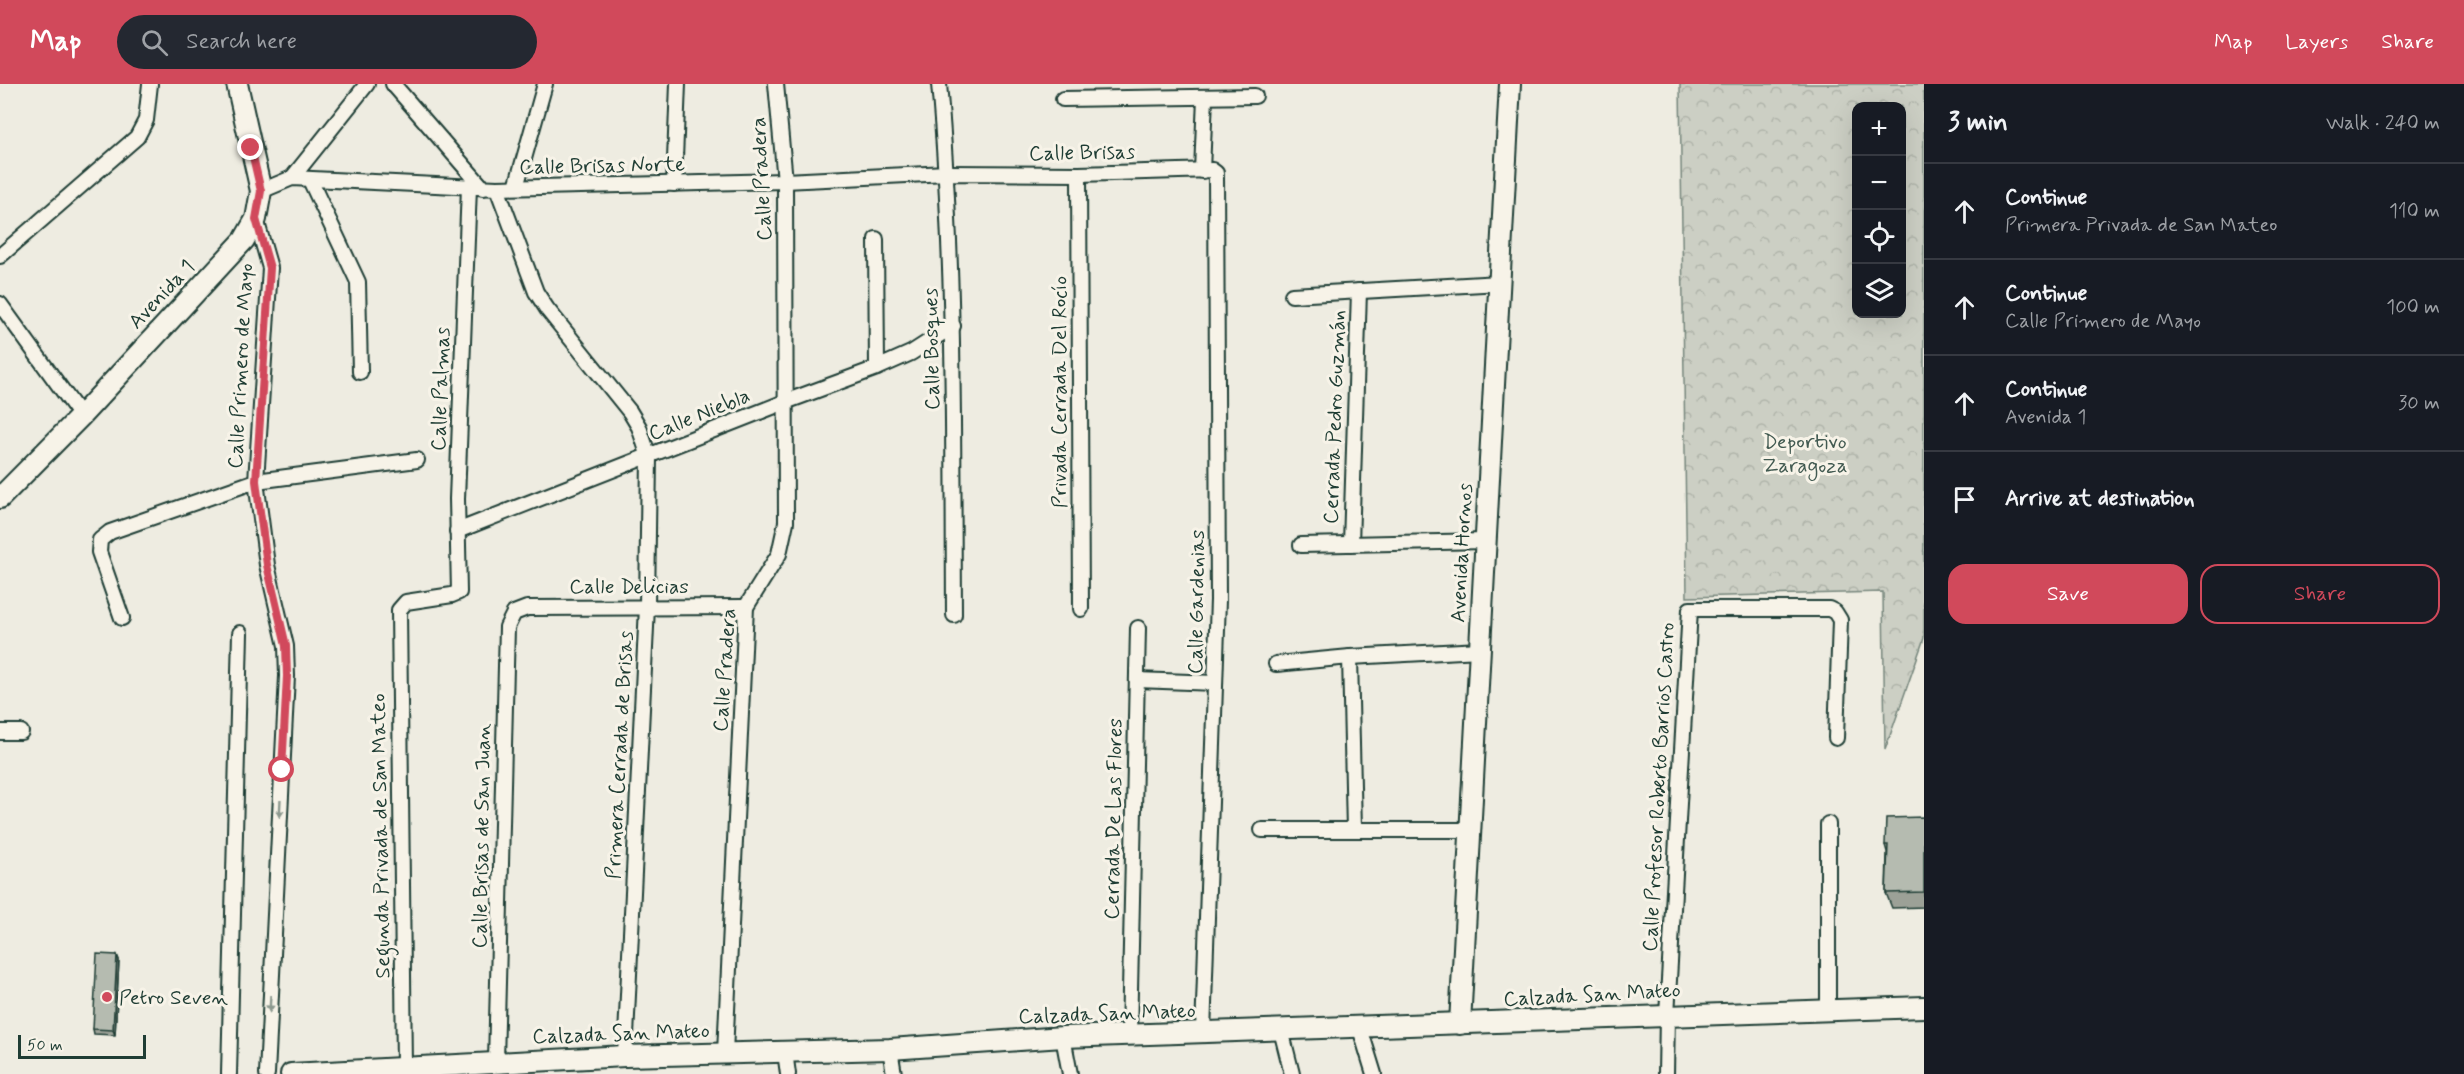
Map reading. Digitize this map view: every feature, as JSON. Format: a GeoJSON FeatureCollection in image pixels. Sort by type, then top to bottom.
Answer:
{"type":"FeatureCollection","features":[{"type":"Feature","properties":{"kind":"main road","name":"Avenida 1"},"geometry":{"type":"LineString","coordinates":[[0,498],[81,416],[244,240],[256,219],[261,191],[237,84]]}},
{"type":"Feature","properties":{"kind":"main road","name":"Avenida Hornos"},"geometry":{"type":"LineString","coordinates":[[1460,1024],[1510,84]]}},
{"type":"Feature","properties":{"kind":"main road","name":"Calzada San Mateo"},"geometry":{"type":"LineString","coordinates":[[291,1074],[404,1067],[506,1065],[555,1067],[625,1056],[890,1049],[1063,1037],[1924,1007]]}},
{"type":"Feature","properties":{"kind":"street"},"geometry":{"type":"LineString","coordinates":[[0,256],[137,137],[146,120],[150,84]]}},
{"type":"Feature","properties":{"kind":"street"},"geometry":{"type":"LineString","coordinates":[[292,178],[367,84]]}},
{"type":"Feature","properties":{"kind":"street"},"geometry":{"type":"LineString","coordinates":[[393,84],[490,188]]}},
{"type":"Feature","properties":{"kind":"street"},"geometry":{"type":"LineString","coordinates":[[516,188],[545,84]]}},
{"type":"Feature","properties":{"kind":"street"},"geometry":{"type":"LineString","coordinates":[[674,184],[678,84]]}},
{"type":"Feature","properties":{"kind":"street","name":"Calle Pradera"},"geometry":{"type":"LineString","coordinates":[[725,1053],[746,607],[779,554],[786,522],[785,181],[776,84]]}},
{"type":"Feature","properties":{"kind":"street","name":"Calle Bosques"},"geometry":{"type":"LineString","coordinates":[[939,84],[947,173],[953,326],[954,615]]}},
{"type":"Feature","properties":{"kind":"street"},"geometry":{"type":"LineString","coordinates":[[1063,99],[1255,96]]}},
{"type":"Feature","properties":{"kind":"street","name":"Calle Gardenias"},"geometry":{"type":"LineString","coordinates":[[1203,1033],[1218,600],[1209,172],[1204,97]]}},
{"type":"Feature","properties":{"kind":"street","name":"Calle Brisas"},"geometry":{"type":"LineString","coordinates":[[947,173],[1209,172]]}},
{"type":"Feature","properties":{"kind":"street","name":"Calle Brisas Norte"},"geometry":{"type":"LineString","coordinates":[[261,191],[292,178],[516,188],[785,181],[947,173]]}},
{"type":"Feature","properties":{"kind":"street","name":"Privada Cerrada Del Rocío"},"geometry":{"type":"LineString","coordinates":[[1079,174],[1081,609]]}},
{"type":"Feature","properties":{"kind":"street"},"geometry":{"type":"LineString","coordinates":[[310,180],[358,282],[360,372]]}},
{"type":"Feature","properties":{"kind":"street","name":"Calle Palmas"},"geometry":{"type":"LineString","coordinates":[[401,605],[406,602],[459,592],[457,531],[469,187]]}},
{"type":"Feature","properties":{"kind":"street","name":"Primera Cerrada de Brisas"},"geometry":{"type":"LineString","coordinates":[[490,188],[536,292],[547,309],[630,412],[639,427],[649,457],[647,607],[625,1056]]}},
{"type":"Feature","properties":{"kind":"street","name":"Calle Primero de Mayo"},"geometry":{"type":"LineString","coordinates":[[256,219],[270,268],[256,481],[267,565],[286,646],[287,676],[267,1074]]}},
{"type":"Feature","properties":{"kind":"street"},"geometry":{"type":"LineString","coordinates":[[876,239],[877,368]]}},
{"type":"Feature","properties":{"kind":"street"},"geometry":{"type":"LineString","coordinates":[[1292,295],[1500,283]]}},
{"type":"Feature","properties":{"kind":"street","name":"Cerrada Pedro Guzmán"},"geometry":{"type":"LineString","coordinates":[[1351,544],[1359,291]]}},
{"type":"Feature","properties":{"kind":"street"},"geometry":{"type":"LineString","coordinates":[[0,304],[81,416]]}},
{"type":"Feature","properties":{"kind":"street","name":"Calle Niebla"},"geometry":{"type":"LineString","coordinates":[[457,531],[877,368],[911,353],[953,326]]}},
{"type":"Feature","properties":{"kind":"street"},"geometry":{"type":"LineString","coordinates":[[122,618],[99,552],[100,540],[110,532],[256,481],[417,460]]}},
{"type":"Feature","properties":{"kind":"street"},"geometry":{"type":"LineString","coordinates":[[1301,545],[1486,541]]}},
{"type":"Feature","properties":{"kind":"street","name":"Segunda Privada de San Mateo"},"geometry":{"type":"LineString","coordinates":[[401,605],[399,610],[404,1067]]}},
{"type":"Feature","properties":{"kind":"street","name":"Calle Delicias"},"geometry":{"type":"LineString","coordinates":[[514,613],[527,608],[746,607]]}},
{"type":"Feature","properties":{"kind":"street","name":"Calle Profesor Roberto Barrios Castro"},"geometry":{"type":"LineString","coordinates":[[1666,1074],[1666,1015],[1690,609],[1829,609],[1835,612],[1840,620],[1836,738]]}},
{"type":"Feature","properties":{"kind":"street","name":"Calle Brisas de San Juan"},"geometry":{"type":"LineString","coordinates":[[506,1065],[507,627],[514,613]]}},
{"type":"Feature","properties":{"kind":"street","name":"Cerrada De Las Flores"},"geometry":{"type":"LineString","coordinates":[[1129,1036],[1138,628]]}},
{"type":"Feature","properties":{"kind":"street"},"geometry":{"type":"LineString","coordinates":[[229,1074],[240,633]]}},
{"type":"Feature","properties":{"kind":"street"},"geometry":{"type":"LineString","coordinates":[[1276,664],[1350,657],[1480,650]]}},
{"type":"Feature","properties":{"kind":"street"},"geometry":{"type":"LineString","coordinates":[[1350,657],[1354,830]]}},
{"type":"Feature","properties":{"kind":"street"},"geometry":{"type":"LineString","coordinates":[[1137,680],[1215,683]]}},
{"type":"Feature","properties":{"kind":"street"},"geometry":{"type":"LineString","coordinates":[[0,732],[21,732]]}},
{"type":"Feature","properties":{"kind":"street"},"geometry":{"type":"LineString","coordinates":[[1828,824],[1828,1009]]}},
{"type":"Feature","properties":{"kind":"street"},"geometry":{"type":"LineString","coordinates":[[1262,830],[1471,830]]}},
{"type":"Feature","properties":{"kind":"street"},"geometry":{"type":"LineString","coordinates":[[1359,1025],[1374,1074]]}},
{"type":"Feature","properties":{"kind":"street"},"geometry":{"type":"LineString","coordinates":[[1281,1030],[1292,1074]]}},
{"type":"Feature","properties":{"kind":"street"},"geometry":{"type":"LineString","coordinates":[[1063,1037],[1070,1074]]}},
{"type":"Feature","properties":{"kind":"street"},"geometry":{"type":"LineString","coordinates":[[890,1049],[894,1074]]}},
{"type":"Feature","properties":{"kind":"street"},"geometry":{"type":"LineString","coordinates":[[785,1052],[788,1074]]}},
{"type":"Feature","properties":{"kind":"green space","name":"Deportivo Zaragoza"},"geometry":{"type":"Polygon","coordinates":[[[1680,84],[1924,84],[1924,638],[1885,750],[1883,592],[1687,597],[1680,84]]]}},
{"type":"Feature","properties":{"kind":"building"},"geometry":{"type":"Polygon","coordinates":[[[1924,817],[1924,892],[1886,893],[1888,845],[1885,845],[1886,818],[1924,817]]]}},
{"type":"Feature","properties":{"kind":"building","name":"Petro Seven"},"geometry":{"type":"Polygon","coordinates":[[[97,954],[117,955],[113,1030],[93,1029],[97,954]]]}},
{"type":"Feature","properties":{"kind":"place","name":"Petro Seven"},"geometry":{"type":"Point","coordinates":[107,997]}},
{"type":"Feature","properties":{"kind":"route"},"geometry":{"type":"LineString","coordinates":[[251,148],[261,191],[256,219],[270,268],[256,481],[267,565],[286,646],[287,676],[282,770]]}}]}
